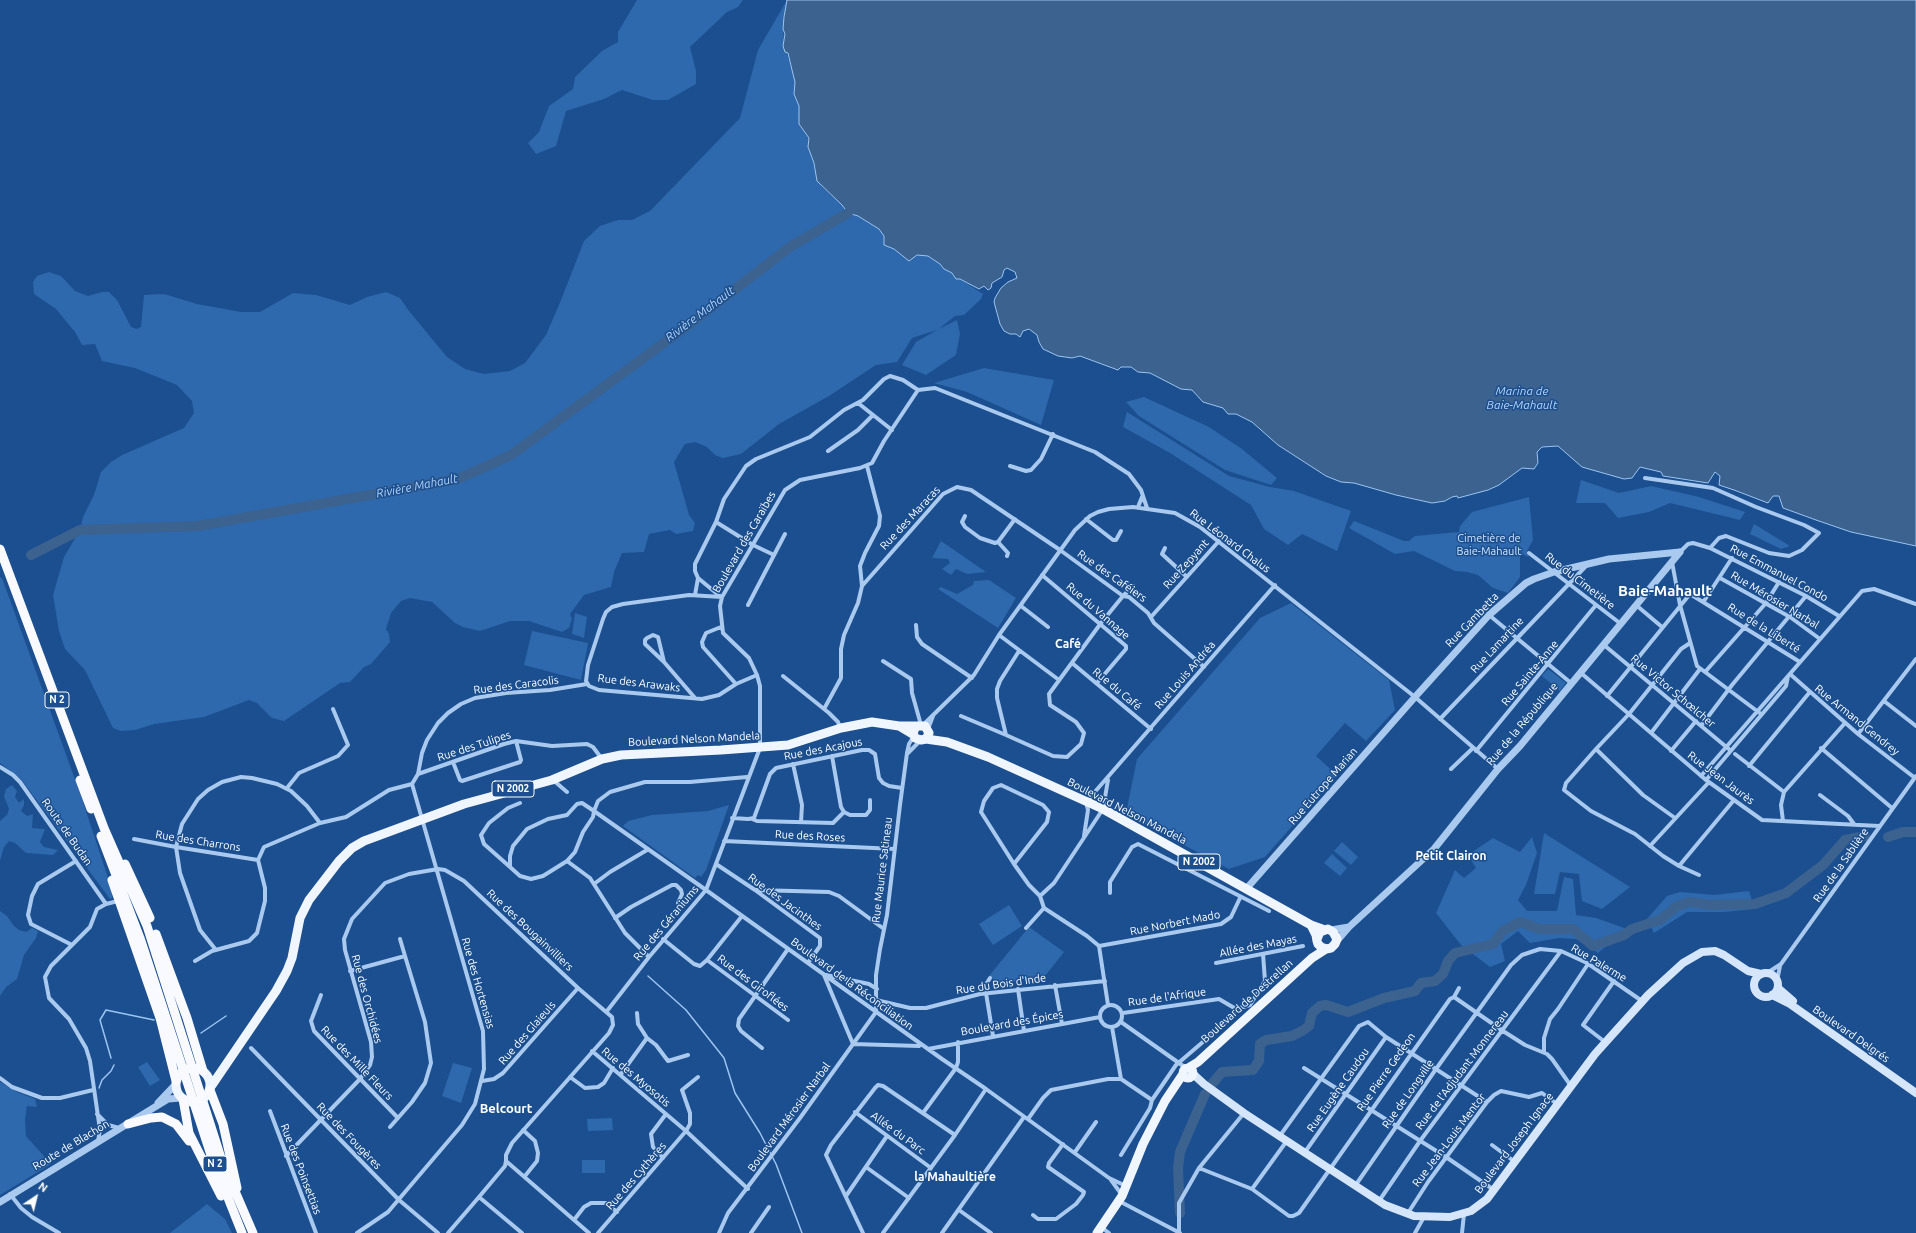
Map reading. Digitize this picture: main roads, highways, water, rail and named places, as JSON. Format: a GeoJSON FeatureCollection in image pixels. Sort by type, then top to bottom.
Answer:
{"type":"FeatureCollection","features":[{"type":"Feature","properties":{"kind":"highway","name":"N 2"},"geometry":{"type":"LineString","coordinates":[[0,549],[140,938],[211,1155],[242,1233]]}},
{"type":"Feature","properties":{"kind":"highway","name":"N 2"},"geometry":{"type":"LineString","coordinates":[[0,558],[101,829],[147,926],[222,1161],[253,1233]]}},
{"type":"Feature","properties":{"kind":"highway"},"geometry":{"type":"LineString","coordinates":[[101,829],[100,841],[118,901],[160,1018],[176,1082]]}},
{"type":"Feature","properties":{"kind":"highway"},"geometry":{"type":"LineString","coordinates":[[101,829],[121,856],[145,905],[187,1018],[203,1071]]}},
{"type":"Feature","properties":{"kind":"highway"},"geometry":{"type":"LineString","coordinates":[[210,1089],[223,1124],[239,1194],[257,1233]]}},
{"type":"Feature","properties":{"kind":"highway"},"geometry":{"type":"LineString","coordinates":[[182,1099],[189,1133],[226,1205],[235,1218]]}},
{"type":"Feature","properties":{"kind":"highway"},"geometry":{"type":"LineString","coordinates":[[124,1126],[155,1117],[168,1119],[180,1130],[200,1154]]}},
{"type":"Feature","properties":{"kind":"main road","name":"Boulevard Nelson Mandela"},"geometry":{"type":"LineString","coordinates":[[210,1089],[223,1066],[280,984],[292,958],[300,918],[309,900],[338,861],[352,848],[364,841],[488,796],[552,780],[602,759],[638,753],[760,748],[788,745],[841,728],[872,722],[899,726],[921,732],[1010,766],[1103,809],[1311,925],[1328,930]]}},
{"type":"Feature","properties":{"kind":"main road"},"geometry":{"type":"LineString","coordinates":[[1311,925],[1317,940],[1321,947],[1326,949],[1331,948],[1336,942],[1335,934],[1328,930],[1320,932],[1317,940],[1312,958]]}},
{"type":"Feature","properties":{"kind":"main road","name":"Boulevard de Destrellan"},"geometry":{"type":"LineString","coordinates":[[1102,1231],[1121,1198],[1143,1144],[1165,1104],[1186,1071],[1198,1062],[1253,1007],[1312,958],[1326,949]]}},
{"type":"Feature","properties":{"kind":"main road","name":"Boulevard Joseph Ignace"},"geometry":{"type":"LineString","coordinates":[[1186,1071],[1278,1137],[1379,1201],[1408,1214],[1424,1217],[1450,1217],[1464,1214],[1483,1204],[1605,1042],[1642,1001],[1671,972],[1702,952],[1711,950],[1718,952],[1744,968],[1764,974]]}},
{"type":"Feature","properties":{"kind":"main road","name":"Boulevard Joseph Ignace"},"geometry":{"type":"LineString","coordinates":[[1744,968],[1755,985]]}},
{"type":"Feature","properties":{"kind":"main road"},"geometry":{"type":"LineString","coordinates":[[1764,974],[1772,974],[1778,984],[1772,996],[1762,996],[1756,990],[1755,981],[1764,974]]}},
{"type":"Feature","properties":{"kind":"main road","name":"Boulevard Delgrés"},"geometry":{"type":"LineString","coordinates":[[1778,984],[1792,1000],[1916,1088]]}},
{"type":"Feature","properties":{"kind":"main road","name":"Boulevard Delgrés"},"geometry":{"type":"LineString","coordinates":[[1772,996],[1790,1004],[1916,1093]]}},
{"type":"Feature","properties":{"kind":"main road"},"geometry":{"type":"LineString","coordinates":[[203,1071],[210,1081],[210,1089],[206,1097],[199,1101],[191,1102],[182,1099],[177,1092],[176,1082],[181,1072],[193,1068],[211,1072],[223,1066]]}},
{"type":"Feature","properties":{"kind":"water","name":"Marina de Baie-Mahault"},"geometry":{"type":"Polygon","coordinates":[[[787,0],[1916,0],[1916,546],[1851,532],[1783,508],[1779,496],[1773,496],[1768,503],[1719,485],[1720,476],[1715,472],[1708,483],[1663,476],[1661,472],[1640,467],[1632,478],[1624,479],[1582,467],[1558,446],[1542,447],[1537,452],[1538,463],[1534,469],[1522,468],[1499,485],[1488,490],[1458,498],[1457,496],[1452,497],[1445,501],[1432,503],[1396,495],[1354,483],[1341,482],[1326,476],[1278,445],[1252,422],[1236,414],[1228,414],[1223,408],[1203,402],[1192,390],[1181,389],[1150,373],[1138,372],[1131,367],[1121,367],[1118,370],[1080,356],[1072,358],[1058,356],[1043,349],[1037,335],[1029,329],[1023,331],[1020,337],[1016,334],[1010,334],[1004,331],[1000,324],[994,302],[1001,288],[1008,282],[1017,278],[1015,272],[1007,268],[1004,270],[1002,277],[992,283],[991,288],[988,290],[984,286],[979,289],[960,279],[956,279],[952,273],[944,269],[940,264],[928,256],[917,255],[909,261],[894,249],[884,245],[884,236],[879,229],[858,216],[848,213],[842,205],[817,181],[814,163],[808,147],[809,138],[799,124],[799,106],[794,94],[795,82],[788,53],[785,52],[783,46],[785,34],[783,29],[784,17],[787,0]]]}},
{"type":"Feature","properties":{"kind":"waterway","name":"Rivière Mahault"},"geometry":{"type":"LineString","coordinates":[[31,555],[80,530],[198,526],[458,479],[511,455],[687,326],[790,247],[848,213]]}},
{"type":"Feature","properties":{"kind":"waterway"},"geometry":{"type":"LineString","coordinates":[[1888,837],[1903,832],[1916,832]]}},
{"type":"Feature","properties":{"kind":"waterway"},"geometry":{"type":"LineString","coordinates":[[1212,1084],[1222,1072],[1253,1070],[1259,1061],[1260,1044],[1266,1040],[1292,1036],[1302,1031],[1309,1026],[1312,1013],[1320,1006],[1326,1005],[1348,1012],[1384,998],[1415,991],[1421,983],[1435,981],[1443,974],[1448,961],[1455,953],[1493,944],[1503,931],[1520,922],[1540,929],[1573,929],[1593,946],[1624,935],[1632,929],[1660,920],[1677,906],[1690,902],[1711,905],[1755,904],[1786,893],[1823,865],[1845,840],[1865,836]]}},
{"type":"Feature","properties":{"kind":"waterway"},"geometry":{"type":"LineString","coordinates":[[648,976],[686,1010],[724,1058],[735,1093],[760,1133],[776,1164],[802,1233]]}},
{"type":"Feature","properties":{"kind":"waterway"},"geometry":{"type":"LineString","coordinates":[[111,1058],[100,1020],[106,1010],[154,1020]]}},
{"type":"Feature","properties":{"kind":"waterway"},"geometry":{"type":"LineString","coordinates":[[201,1033],[226,1016]]}},
{"type":"Feature","properties":{"kind":"waterway"},"geometry":{"type":"LineString","coordinates":[[99,1088],[102,1080],[111,1071],[114,1065]]}},
{"type":"Feature","properties":{"kind":"waterway"},"geometry":{"type":"LineString","coordinates":[[1180,1213],[1178,1168],[1180,1152],[1205,1094]]}},
{"type":"Feature","properties":{"kind":"district","name":"Baie-Mahault"},"geometry":{"type":"Point","coordinates":[1665,591]}},
{"type":"Feature","properties":{"kind":"district","name":"Café"},"geometry":{"type":"Point","coordinates":[1068,644]}},
{"type":"Feature","properties":{"kind":"district","name":"Petit Clairon"},"geometry":{"type":"Point","coordinates":[1451,856]}},
{"type":"Feature","properties":{"kind":"district","name":"Belcourt"},"geometry":{"type":"Point","coordinates":[506,1109]}},
{"type":"Feature","properties":{"kind":"district","name":"la Mahaultière"},"geometry":{"type":"Point","coordinates":[955,1177]}},
{"type":"Feature","properties":{"kind":"park label","name":"Cimetière de Baie-Mahault"},"geometry":{"type":"Point","coordinates":[1489,544]}}]}
